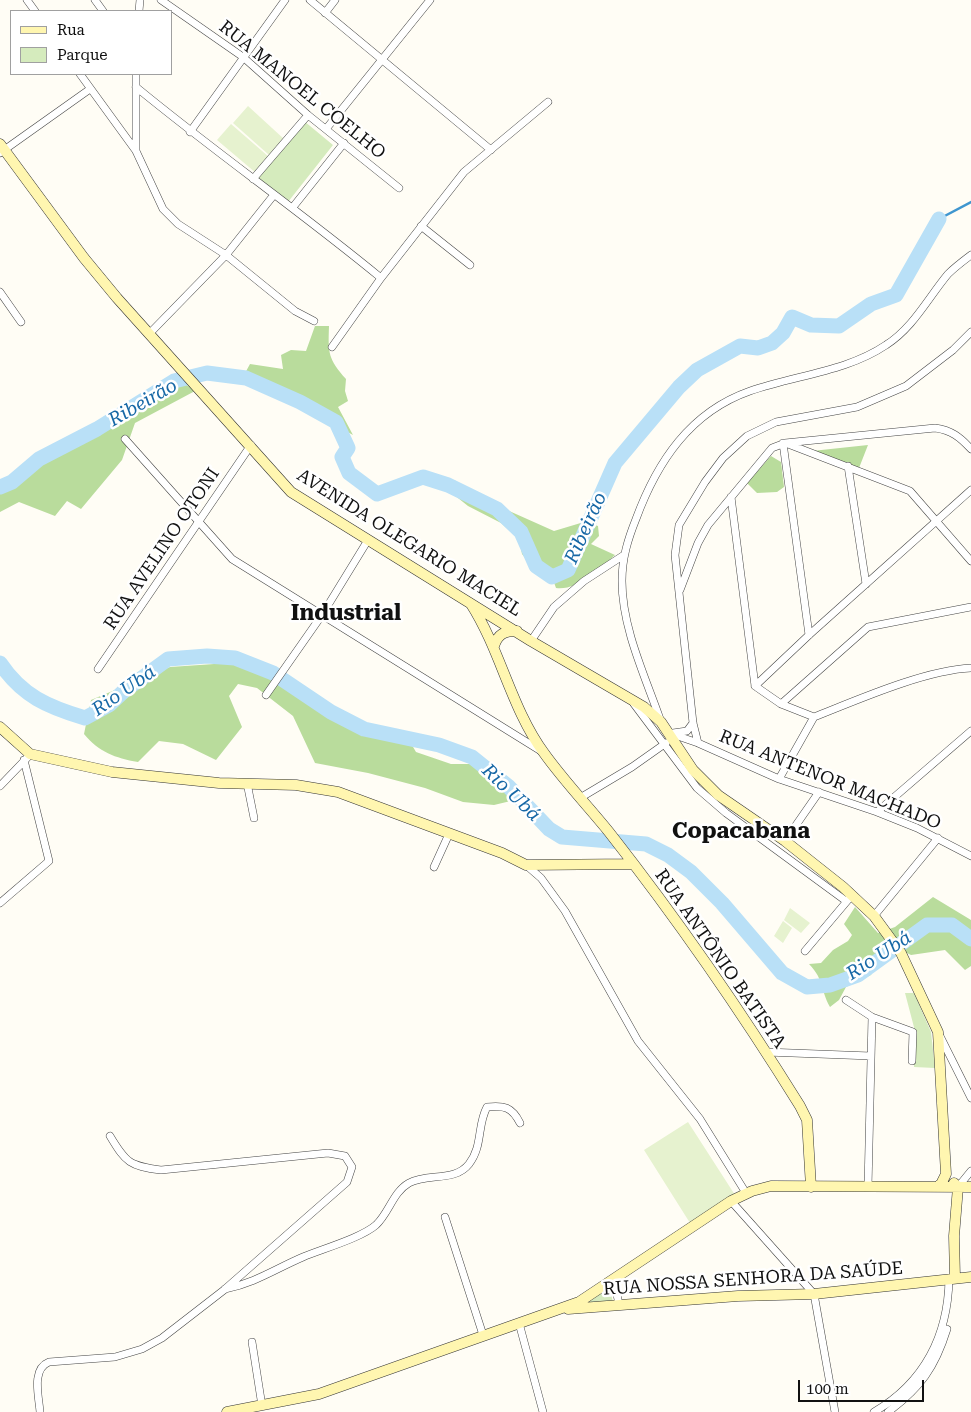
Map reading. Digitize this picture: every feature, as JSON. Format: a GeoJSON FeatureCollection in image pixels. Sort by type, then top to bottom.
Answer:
{"type":"FeatureCollection","features":[{"type":"Feature","properties":{"kind":"main road","name":"AVENIDA OLEGARIO MACIEL"},"geometry":{"type":"LineString","coordinates":[[2,149],[84,258],[184,374],[251,445],[291,492],[531,641],[644,707],[661,722],[669,738],[693,770],[718,794],[786,841],[849,899],[874,916],[901,953],[938,1032]]}},
{"type":"Feature","properties":{"kind":"main road","name":"RUA ANTÔNIO BATISTA"},"geometry":{"type":"LineString","coordinates":[[469,602],[484,625],[526,723],[544,753],[610,833],[732,998],[807,1120],[811,1187]]}},
{"type":"Feature","properties":{"kind":"main road"},"geometry":{"type":"LineString","coordinates":[[494,646],[499,635],[508,631],[516,631]]}},
{"type":"Feature","properties":{"kind":"main road"},"geometry":{"type":"LineString","coordinates":[[0,727],[27,757],[112,772],[296,785],[338,792],[502,853],[526,865],[632,864]]}},
{"type":"Feature","properties":{"kind":"main road"},"geometry":{"type":"LineString","coordinates":[[937,1187],[942,1184],[946,1174],[938,1032]]}},
{"type":"Feature","properties":{"kind":"main road"},"geometry":{"type":"LineString","coordinates":[[946,1174],[958,1187],[952,1279]]}},
{"type":"Feature","properties":{"kind":"main road"},"geometry":{"type":"LineString","coordinates":[[227,1412],[319,1394],[579,1302],[746,1193],[771,1186],[971,1187]]}},
{"type":"Feature","properties":{"kind":"main road","name":"RUA NOSSA SENHORA DA SAÚDE"},"geometry":{"type":"LineString","coordinates":[[554,1311],[738,1296],[814,1294],[971,1277]]}},
{"type":"Feature","properties":{"kind":"street","name":"RUA MANOEL COELHO"},"geometry":{"type":"LineString","coordinates":[[161,0],[243,57],[308,115],[399,188]]}},
{"type":"Feature","properties":{"kind":"street"},"geometry":{"type":"LineString","coordinates":[[190,132],[285,0]]}},
{"type":"Feature","properties":{"kind":"street"},"geometry":{"type":"LineString","coordinates":[[310,0],[491,150]]}},
{"type":"Feature","properties":{"kind":"street"},"geometry":{"type":"LineString","coordinates":[[325,12],[335,0]]}},
{"type":"Feature","properties":{"kind":"street"},"geometry":{"type":"LineString","coordinates":[[326,129],[430,0]]}},
{"type":"Feature","properties":{"kind":"street"},"geometry":{"type":"LineString","coordinates":[[81,75],[136,151],[162,208],[178,224],[226,255],[295,311],[314,321]]}},
{"type":"Feature","properties":{"kind":"street"},"geometry":{"type":"LineString","coordinates":[[136,75],[136,151]]}},
{"type":"Feature","properties":{"kind":"street"},"geometry":{"type":"LineString","coordinates":[[136,87],[190,132],[273,196],[293,207],[381,278]]}},
{"type":"Feature","properties":{"kind":"street"},"geometry":{"type":"LineString","coordinates":[[2,149],[90,89]]}},
{"type":"Feature","properties":{"kind":"street"},"geometry":{"type":"LineString","coordinates":[[332,347],[381,278],[464,172],[548,102]]}},
{"type":"Feature","properties":{"kind":"street"},"geometry":{"type":"LineString","coordinates":[[253,179],[308,115]]}},
{"type":"Feature","properties":{"kind":"street"},"geometry":{"type":"LineString","coordinates":[[293,207],[344,144]]}},
{"type":"Feature","properties":{"kind":"street"},"geometry":{"type":"LineString","coordinates":[[149,334],[226,255],[273,196]]}},
{"type":"Feature","properties":{"kind":"street"},"geometry":{"type":"LineString","coordinates":[[421,226],[470,264]]}},
{"type":"Feature","properties":{"kind":"street"},"geometry":{"type":"LineString","coordinates":[[661,722],[635,646],[625,606],[622,582],[624,555],[648,487],[664,458],[688,430],[722,404],[750,391],[841,366],[867,356],[887,345],[906,329],[949,273],[971,255]]}},
{"type":"Feature","properties":{"kind":"street"},"geometry":{"type":"LineString","coordinates":[[0,292],[21,322]]}},
{"type":"Feature","properties":{"kind":"street"},"geometry":{"type":"LineString","coordinates":[[698,743],[693,723],[675,555],[680,525],[705,482],[723,458],[747,436],[776,422],[857,407],[906,386],[953,350],[971,332]]}},
{"type":"Feature","properties":{"kind":"street"},"geometry":{"type":"LineString","coordinates":[[680,590],[698,543],[708,525],[772,448],[784,443],[935,428],[947,430],[958,436],[971,449]]}},
{"type":"Feature","properties":{"kind":"street"},"geometry":{"type":"LineString","coordinates":[[125,439],[232,559],[544,753]]}},
{"type":"Feature","properties":{"kind":"street"},"geometry":{"type":"LineString","coordinates":[[784,443],[910,491],[971,561]]}},
{"type":"Feature","properties":{"kind":"street"},"geometry":{"type":"LineString","coordinates":[[784,443],[809,635]]}},
{"type":"Feature","properties":{"kind":"street","name":"RUA AVELINO OTONI"},"geometry":{"type":"LineString","coordinates":[[98,669],[251,445]]}},
{"type":"Feature","properties":{"kind":"street"},"geometry":{"type":"LineString","coordinates":[[848,466],[866,584]]}},
{"type":"Feature","properties":{"kind":"street"},"geometry":{"type":"LineString","coordinates":[[755,686],[971,490]]}},
{"type":"Feature","properties":{"kind":"street"},"geometry":{"type":"LineString","coordinates":[[731,497],[755,686],[781,704],[814,718]]}},
{"type":"Feature","properties":{"kind":"street"},"geometry":{"type":"LineString","coordinates":[[266,695],[274,687],[322,615],[368,540]]}},
{"type":"Feature","properties":{"kind":"street"},"geometry":{"type":"LineString","coordinates":[[531,641],[554,607],[584,581],[624,555]]}},
{"type":"Feature","properties":{"kind":"street"},"geometry":{"type":"LineString","coordinates":[[781,704],[868,627],[971,607]]}},
{"type":"Feature","properties":{"kind":"street"},"geometry":{"type":"LineString","coordinates":[[778,780],[814,718],[910,682],[959,668],[971,668]]}},
{"type":"Feature","properties":{"kind":"street"},"geometry":{"type":"LineString","coordinates":[[632,701],[669,738],[697,788],[726,814],[849,899],[805,951]]}},
{"type":"Feature","properties":{"kind":"street"},"geometry":{"type":"LineString","coordinates":[[513,734],[524,732],[527,729],[526,723]]}},
{"type":"Feature","properties":{"kind":"street"},"geometry":{"type":"LineString","coordinates":[[580,798],[669,738],[687,731],[693,723]]}},
{"type":"Feature","properties":{"kind":"street"},"geometry":{"type":"LineString","coordinates":[[877,812],[971,731]]}},
{"type":"Feature","properties":{"kind":"street","name":"RUA ANTENOR MACHADO"},"geometry":{"type":"LineString","coordinates":[[669,738],[698,743],[778,780],[877,812],[938,838],[971,856]]}},
{"type":"Feature","properties":{"kind":"street"},"geometry":{"type":"LineString","coordinates":[[0,786],[27,757]]}},
{"type":"Feature","properties":{"kind":"street"},"geometry":{"type":"LineString","coordinates":[[0,903],[49,861],[27,757]]}},
{"type":"Feature","properties":{"kind":"street"},"geometry":{"type":"LineString","coordinates":[[247,783],[254,818]]}},
{"type":"Feature","properties":{"kind":"street"},"geometry":{"type":"LineString","coordinates":[[786,841],[819,792]]}},
{"type":"Feature","properties":{"kind":"street"},"geometry":{"type":"LineString","coordinates":[[434,868],[449,834]]}},
{"type":"Feature","properties":{"kind":"street"},"geometry":{"type":"LineString","coordinates":[[874,916],[938,838]]}},
{"type":"Feature","properties":{"kind":"street"},"geometry":{"type":"LineString","coordinates":[[526,865],[542,878],[565,911],[638,1041],[700,1119],[746,1193]]}},
{"type":"Feature","properties":{"kind":"street"},"geometry":{"type":"LineString","coordinates":[[846,1000],[872,1017],[913,1032],[912,1061]]}},
{"type":"Feature","properties":{"kind":"street"},"geometry":{"type":"LineString","coordinates":[[868,1187],[872,1017]]}},
{"type":"Feature","properties":{"kind":"street"},"geometry":{"type":"LineString","coordinates":[[938,1032],[971,1098]]}},
{"type":"Feature","properties":{"kind":"street"},"geometry":{"type":"LineString","coordinates":[[766,1052],[871,1056]]}},
{"type":"Feature","properties":{"kind":"street"},"geometry":{"type":"LineString","coordinates":[[224,1290],[249,1284],[302,1258],[365,1232],[376,1225],[402,1188],[410,1183],[426,1177],[456,1174],[464,1170],[477,1151],[481,1136],[480,1126],[486,1107],[502,1105],[514,1111],[520,1123]]}},
{"type":"Feature","properties":{"kind":"street"},"geometry":{"type":"LineString","coordinates":[[40,1412],[38,1374],[40,1368],[49,1362],[115,1357],[142,1349],[162,1338],[224,1290],[347,1182],[352,1167],[345,1156],[328,1153],[161,1170],[141,1168],[123,1158],[110,1136]]}},
{"type":"Feature","properties":{"kind":"street"},"geometry":{"type":"LineString","coordinates":[[958,1187],[971,1171]]}},
{"type":"Feature","properties":{"kind":"street"},"geometry":{"type":"LineString","coordinates":[[731,1201],[814,1294],[835,1412]]}},
{"type":"Feature","properties":{"kind":"street"},"geometry":{"type":"LineString","coordinates":[[445,1217],[482,1335]]}},
{"type":"Feature","properties":{"kind":"street"},"geometry":{"type":"LineString","coordinates":[[614,1278],[619,1306]]}},
{"type":"Feature","properties":{"kind":"street"},"geometry":{"type":"LineString","coordinates":[[874,1412],[899,1394],[928,1362],[944,1329],[952,1279]]}},
{"type":"Feature","properties":{"kind":"street"},"geometry":{"type":"LineString","coordinates":[[888,1412],[926,1378],[936,1362],[948,1326],[948,1297]]}},
{"type":"Feature","properties":{"kind":"street"},"geometry":{"type":"LineString","coordinates":[[518,1323],[543,1412]]}},
{"type":"Feature","properties":{"kind":"street"},"geometry":{"type":"LineString","coordinates":[[252,1342],[262,1406]]}},
{"type":"Feature","properties":{"kind":"green space"},"geometry":{"type":"Polygon","coordinates":[[[248,106],[284,139],[269,155],[233,123],[248,106]]]}},
{"type":"Feature","properties":{"kind":"green space"},"geometry":{"type":"Polygon","coordinates":[[[304,121],[333,145],[288,202],[256,178],[304,121]]]}},
{"type":"Feature","properties":{"kind":"green space"},"geometry":{"type":"Polygon","coordinates":[[[231,124],[269,157],[256,173],[217,140],[231,124]]]}},
{"type":"Feature","properties":{"kind":"green space"},"geometry":{"type":"Polygon","coordinates":[[[315,326],[329,326],[330,355],[332,361],[346,379],[345,391],[348,401],[338,407],[353,435],[244,375],[250,364],[283,369],[281,355],[291,350],[306,351],[315,326]]]}},
{"type":"Feature","properties":{"kind":"green space"},"geometry":{"type":"Polygon","coordinates":[[[180,380],[195,391],[135,423],[122,460],[81,509],[67,501],[55,516],[19,502],[0,512],[0,492],[35,461],[180,380]]]}},
{"type":"Feature","properties":{"kind":"green space"},"geometry":{"type":"Polygon","coordinates":[[[868,445],[859,468],[812,451],[868,445]]]}},
{"type":"Feature","properties":{"kind":"green space"},"geometry":{"type":"Polygon","coordinates":[[[771,456],[781,462],[784,487],[777,492],[757,493],[747,483],[771,456]]]}},
{"type":"Feature","properties":{"kind":"green space"},"geometry":{"type":"Polygon","coordinates":[[[454,480],[498,506],[554,531],[584,522],[598,526],[599,536],[591,544],[615,555],[580,583],[564,588],[556,588],[552,577],[537,573],[522,554],[519,539],[501,523],[468,506],[448,490],[448,485],[454,480]]]}},
{"type":"Feature","properties":{"kind":"green space"},"geometry":{"type":"Polygon","coordinates":[[[229,663],[267,677],[363,735],[409,740],[416,752],[451,764],[470,764],[519,799],[494,805],[463,802],[425,788],[368,773],[315,763],[293,716],[257,688],[238,684],[229,696],[242,727],[216,760],[183,744],[159,741],[138,762],[115,756],[102,750],[84,734],[91,700],[170,667],[229,663]]]}},
{"type":"Feature","properties":{"kind":"green space"},"geometry":{"type":"Polygon","coordinates":[[[933,897],[971,920],[971,966],[965,970],[945,950],[911,955],[895,947],[879,960],[871,975],[846,987],[839,1000],[830,1007],[818,975],[809,964],[821,963],[833,950],[848,941],[852,935],[844,924],[855,907],[878,933],[895,927],[933,897]]]}},
{"type":"Feature","properties":{"kind":"green space"},"geometry":{"type":"Polygon","coordinates":[[[790,908],[810,923],[801,933],[784,920],[790,908]]]}},
{"type":"Feature","properties":{"kind":"green space"},"geometry":{"type":"Polygon","coordinates":[[[783,921],[792,928],[783,943],[774,936],[783,921]]]}},
{"type":"Feature","properties":{"kind":"green space"},"geometry":{"type":"Polygon","coordinates":[[[905,993],[914,993],[931,1032],[935,1068],[914,1067],[915,1031],[905,993]]]}},
{"type":"Feature","properties":{"kind":"green space"},"geometry":{"type":"Polygon","coordinates":[[[688,1122],[735,1195],[690,1223],[644,1150],[688,1122]]]}},
{"type":"Feature","properties":{"kind":"green space"},"geometry":{"type":"Polygon","coordinates":[[[609,1287],[613,1302],[579,1306],[609,1287]]]}},
{"type":"Feature","properties":{"kind":"waterway"},"geometry":{"type":"LineString","coordinates":[[939,219],[971,202]]}},
{"type":"Feature","properties":{"kind":"waterway","name":"Ribeirão"},"geometry":{"type":"LineString","coordinates":[[0,487],[12,482],[39,459],[97,429],[174,381],[207,373],[246,378],[300,402],[336,422],[348,448],[342,457],[349,473],[377,494],[423,477],[448,485],[497,509],[521,532],[536,566],[552,577],[568,570],[615,463],[679,387],[697,370],[740,346],[758,348],[772,343],[783,333],[792,317],[811,325],[839,326],[871,304],[896,295],[939,219]]}},
{"type":"Feature","properties":{"kind":"waterway","name":"Rio Ubá"},"geometry":{"type":"LineString","coordinates":[[0,663],[17,684],[37,699],[85,718],[109,705],[124,691],[168,659],[207,656],[235,658],[273,673],[331,712],[364,729],[439,745],[472,757],[508,786],[549,829],[562,837],[646,844],[668,855],[691,872],[722,903],[782,973],[807,987],[830,985],[858,975],[927,925],[952,925],[971,939]]}},
{"type":"Feature","properties":{"kind":"district","name":"Industrial"},"geometry":{"type":"Point","coordinates":[346,614]}},
{"type":"Feature","properties":{"kind":"district","name":"Copacabana"},"geometry":{"type":"Point","coordinates":[741,832]}}]}
